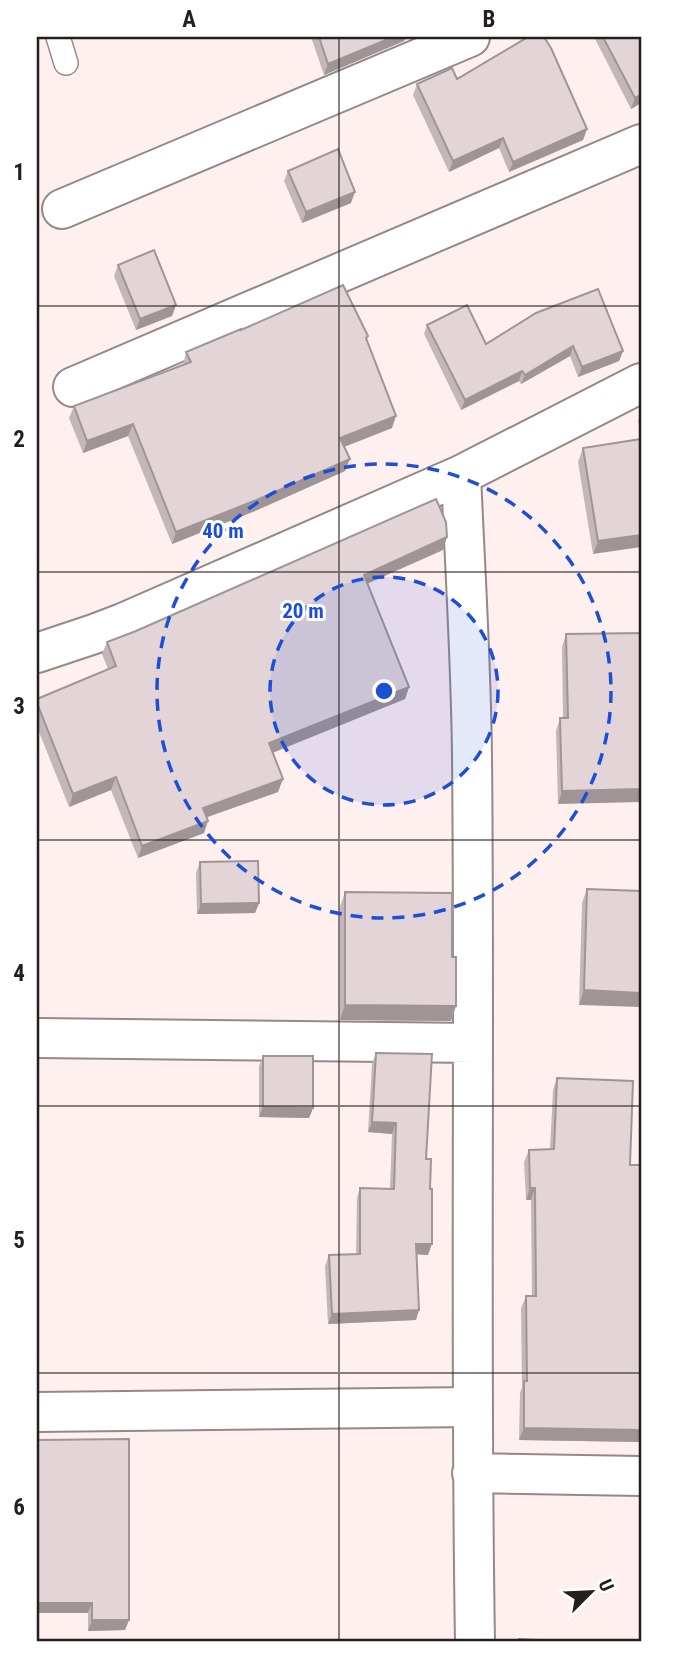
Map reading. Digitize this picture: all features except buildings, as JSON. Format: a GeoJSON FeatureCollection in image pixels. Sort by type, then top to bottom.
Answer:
{"type":"FeatureCollection","features":[{"type":"Feature","properties":{"kind":"street"},"geometry":{"type":"LineString","coordinates":[[62,209],[470,37]]}},
{"type":"Feature","properties":{"kind":"street"},"geometry":{"type":"LineString","coordinates":[[73,387],[641,144]]}},
{"type":"Feature","properties":{"kind":"street"},"geometry":{"type":"LineString","coordinates":[[37,653],[123,623],[461,475],[641,383]]}},
{"type":"Feature","properties":{"kind":"street"},"geometry":{"type":"LineString","coordinates":[[461,475],[472,752],[472,1473],[475,1642]]}},
{"type":"Feature","properties":{"kind":"street"},"geometry":{"type":"LineString","coordinates":[[37,1038],[473,1043]]}},
{"type":"Feature","properties":{"kind":"street"},"geometry":{"type":"LineString","coordinates":[[37,1412],[472,1407]]}},
{"type":"Feature","properties":{"kind":"street"},"geometry":{"type":"LineString","coordinates":[[472,1473],[641,1476]]}},
{"type":"Feature","properties":{"kind":"lane"},"geometry":{"type":"LineString","coordinates":[[58,37],[66,63]]}}]}
